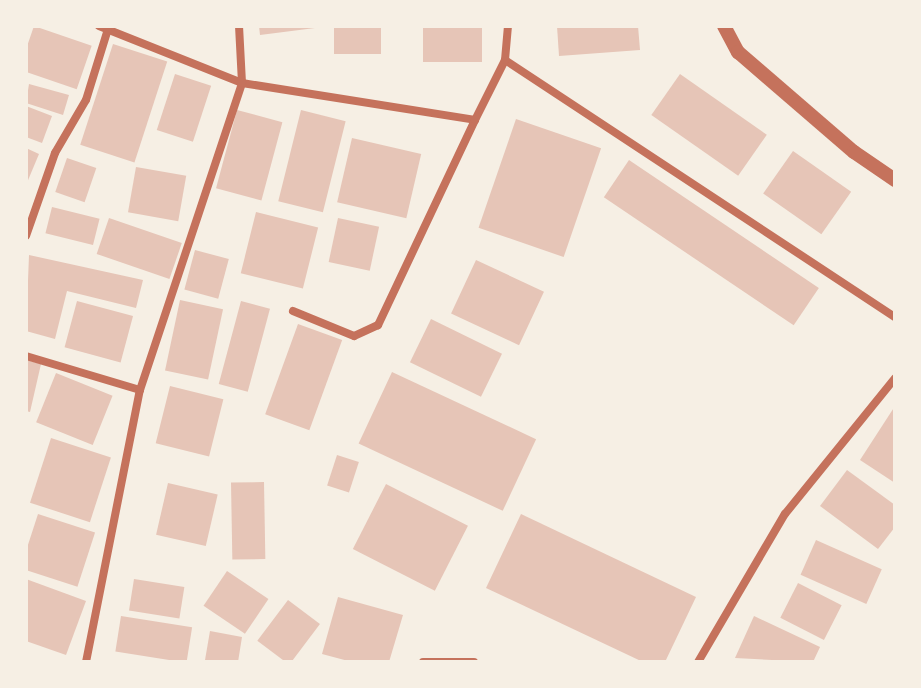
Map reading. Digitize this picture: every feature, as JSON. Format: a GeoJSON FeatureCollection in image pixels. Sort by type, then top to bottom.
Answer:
{"type":"FeatureCollection","features":[{"type":"Feature","properties":{"kind":"street"},"geometry":{"type":"LineString","coordinates":[[86,662],[140,390],[242,83],[239,26]]}},
{"type":"Feature","properties":{"kind":"street"},"geometry":{"type":"LineString","coordinates":[[293,311],[354,336],[378,325],[505,60],[508,26]]}},
{"type":"Feature","properties":{"kind":"street"},"geometry":{"type":"LineString","coordinates":[[724,26],[738,52],[854,152],[895,180]]}},
{"type":"Feature","properties":{"kind":"street"},"geometry":{"type":"LineString","coordinates":[[26,236],[55,153],[86,100],[104,28],[242,83],[475,120]]}},
{"type":"Feature","properties":{"kind":"street"},"geometry":{"type":"LineString","coordinates":[[505,60],[895,317]]}},
{"type":"Feature","properties":{"kind":"street"},"geometry":{"type":"LineString","coordinates":[[26,356],[140,390]]}},
{"type":"Feature","properties":{"kind":"street"},"geometry":{"type":"LineString","coordinates":[[698,662],[785,514],[895,378]]}},
{"type":"Feature","properties":{"kind":"street"},"geometry":{"type":"LineString","coordinates":[[423,662],[474,662]]}},
{"type":"Feature","properties":{"kind":"building"},"geometry":{"type":"Polygon","coordinates":[[[34,26],[92,46],[77,89],[26,72],[26,49],[34,26]]]}},
{"type":"Feature","properties":{"kind":"building"},"geometry":{"type":"Polygon","coordinates":[[[259,26],[315,26],[315,28],[260,35],[259,26]]]}},
{"type":"Feature","properties":{"kind":"building"},"geometry":{"type":"Polygon","coordinates":[[[334,26],[381,26],[381,54],[334,54],[334,26]]]}},
{"type":"Feature","properties":{"kind":"building"},"geometry":{"type":"Polygon","coordinates":[[[423,26],[482,26],[482,62],[423,62],[423,26]]]}},
{"type":"Feature","properties":{"kind":"building"},"geometry":{"type":"Polygon","coordinates":[[[557,26],[638,26],[640,50],[559,56],[557,26]]]}},
{"type":"Feature","properties":{"kind":"building"},"geometry":{"type":"Polygon","coordinates":[[[113,44],[167,62],[134,162],[80,145],[113,44]]]}},
{"type":"Feature","properties":{"kind":"building"},"geometry":{"type":"Polygon","coordinates":[[[175,74],[211,86],[193,142],[157,130],[175,74]]]}},
{"type":"Feature","properties":{"kind":"building"},"geometry":{"type":"Polygon","coordinates":[[[680,74],[767,135],[738,176],[651,115],[680,74]]]}},
{"type":"Feature","properties":{"kind":"building"},"geometry":{"type":"Polygon","coordinates":[[[29,84],[69,95],[63,115],[26,103],[29,84]]]}},
{"type":"Feature","properties":{"kind":"building"},"geometry":{"type":"Polygon","coordinates":[[[26,106],[52,116],[42,143],[26,137],[26,106]]]}},
{"type":"Feature","properties":{"kind":"building"},"geometry":{"type":"Polygon","coordinates":[[[237,110],[282,122],[261,200],[216,188],[237,110]]]}},
{"type":"Feature","properties":{"kind":"building"},"geometry":{"type":"Polygon","coordinates":[[[301,110],[346,121],[323,212],[278,201],[301,110]]]}},
{"type":"Feature","properties":{"kind":"building"},"geometry":{"type":"Polygon","coordinates":[[[516,119],[601,148],[564,257],[479,228],[516,119]]]}},
{"type":"Feature","properties":{"kind":"building"},"geometry":{"type":"Polygon","coordinates":[[[352,138],[421,154],[406,218],[337,202],[352,138]]]}},
{"type":"Feature","properties":{"kind":"building"},"geometry":{"type":"Polygon","coordinates":[[[26,148],[39,154],[26,185],[26,148]]]}},
{"type":"Feature","properties":{"kind":"building"},"geometry":{"type":"Polygon","coordinates":[[[793,151],[851,192],[821,234],[763,194],[793,151]]]}},
{"type":"Feature","properties":{"kind":"building"},"geometry":{"type":"Polygon","coordinates":[[[67,158],[96,168],[85,202],[55,192],[67,158]]]}},
{"type":"Feature","properties":{"kind":"building"},"geometry":{"type":"Polygon","coordinates":[[[629,160],[819,288],[794,325],[604,197],[629,160]]]}},
{"type":"Feature","properties":{"kind":"building"},"geometry":{"type":"Polygon","coordinates":[[[136,167],[186,176],[178,221],[128,212],[136,167]]]}},
{"type":"Feature","properties":{"kind":"building"},"geometry":{"type":"Polygon","coordinates":[[[52,207],[100,219],[93,245],[45,233],[52,207]]]}},
{"type":"Feature","properties":{"kind":"building"},"geometry":{"type":"Polygon","coordinates":[[[256,212],[318,227],[303,289],[241,273],[256,212]]]}},
{"type":"Feature","properties":{"kind":"building"},"geometry":{"type":"Polygon","coordinates":[[[109,218],[182,243],[169,279],[97,254],[109,218]]]}},
{"type":"Feature","properties":{"kind":"building"},"geometry":{"type":"Polygon","coordinates":[[[338,218],[379,227],[370,271],[329,262],[338,218]]]}},
{"type":"Feature","properties":{"kind":"building"},"geometry":{"type":"Polygon","coordinates":[[[195,250],[229,259],[218,299],[184,290],[195,250]]]}},
{"type":"Feature","properties":{"kind":"building"},"geometry":{"type":"Polygon","coordinates":[[[29,255],[143,280],[136,308],[67,291],[55,339],[26,331],[29,255]]]}},
{"type":"Feature","properties":{"kind":"building"},"geometry":{"type":"Polygon","coordinates":[[[476,260],[544,292],[519,345],[451,313],[476,260]]]}},
{"type":"Feature","properties":{"kind":"building"},"geometry":{"type":"Polygon","coordinates":[[[180,300],[223,309],[208,380],[165,370],[180,300]]]}},
{"type":"Feature","properties":{"kind":"building"},"geometry":{"type":"Polygon","coordinates":[[[77,301],[133,316],[121,362],[65,347],[77,301]]]}},
{"type":"Feature","properties":{"kind":"building"},"geometry":{"type":"Polygon","coordinates":[[[241,301],[270,309],[248,392],[219,384],[241,301]]]}},
{"type":"Feature","properties":{"kind":"building"},"geometry":{"type":"Polygon","coordinates":[[[431,319],[502,354],[481,397],[410,362],[431,319]]]}},
{"type":"Feature","properties":{"kind":"building"},"geometry":{"type":"Polygon","coordinates":[[[298,324],[342,340],[309,430],[265,414],[298,324]]]}},
{"type":"Feature","properties":{"kind":"building"},"geometry":{"type":"Polygon","coordinates":[[[26,360],[41,364],[30,412],[26,411],[26,360]]]}},
{"type":"Feature","properties":{"kind":"building"},"geometry":{"type":"Polygon","coordinates":[[[392,372],[536,439],[503,511],[359,444],[392,372]]]}},
{"type":"Feature","properties":{"kind":"building"},"geometry":{"type":"Polygon","coordinates":[[[56,373],[113,396],[93,445],[36,422],[56,373]]]}},
{"type":"Feature","properties":{"kind":"building"},"geometry":{"type":"Polygon","coordinates":[[[170,386],[223,399],[209,457],[156,443],[170,386]]]}},
{"type":"Feature","properties":{"kind":"building"},"geometry":{"type":"Polygon","coordinates":[[[895,406],[895,483],[860,460],[895,406]]]}},
{"type":"Feature","properties":{"kind":"building"},"geometry":{"type":"Polygon","coordinates":[[[51,438],[111,457],[90,522],[30,503],[51,438]]]}},
{"type":"Feature","properties":{"kind":"building"},"geometry":{"type":"Polygon","coordinates":[[[337,455],[359,462],[349,493],[327,485],[337,455]]]}},
{"type":"Feature","properties":{"kind":"building"},"geometry":{"type":"Polygon","coordinates":[[[847,470],[895,505],[895,527],[878,549],[820,506],[847,470]]]}},
{"type":"Feature","properties":{"kind":"building"},"geometry":{"type":"Polygon","coordinates":[[[264,482],[265,559],[232,560],[231,483],[264,482]]]}},
{"type":"Feature","properties":{"kind":"building"},"geometry":{"type":"Polygon","coordinates":[[[168,483],[218,494],[206,546],[156,535],[168,483]]]}},
{"type":"Feature","properties":{"kind":"building"},"geometry":{"type":"Polygon","coordinates":[[[386,484],[468,526],[435,591],[353,549],[386,484]]]}},
{"type":"Feature","properties":{"kind":"building"},"geometry":{"type":"Polygon","coordinates":[[[38,514],[95,533],[77,587],[26,570],[26,551],[38,514]]]}},
{"type":"Feature","properties":{"kind":"building"},"geometry":{"type":"Polygon","coordinates":[[[521,514],[696,597],[665,662],[643,662],[486,588],[521,514]]]}},
{"type":"Feature","properties":{"kind":"building"},"geometry":{"type":"Polygon","coordinates":[[[816,540],[882,569],[866,604],[801,575],[816,540]]]}},
{"type":"Feature","properties":{"kind":"building"},"geometry":{"type":"Polygon","coordinates":[[[227,571],[268,599],[245,634],[204,606],[227,571]]]}},
{"type":"Feature","properties":{"kind":"building"},"geometry":{"type":"Polygon","coordinates":[[[26,579],[86,601],[66,655],[26,641],[26,579]]]}},
{"type":"Feature","properties":{"kind":"building"},"geometry":{"type":"Polygon","coordinates":[[[134,579],[184,587],[179,619],[129,611],[134,579]]]}},
{"type":"Feature","properties":{"kind":"building"},"geometry":{"type":"Polygon","coordinates":[[[798,583],[842,605],[824,640],[780,618],[798,583]]]}},
{"type":"Feature","properties":{"kind":"building"},"geometry":{"type":"Polygon","coordinates":[[[338,597],[403,615],[389,662],[352,662],[322,654],[338,597]]]}},
{"type":"Feature","properties":{"kind":"building"},"geometry":{"type":"Polygon","coordinates":[[[288,600],[320,624],[291,662],[286,662],[257,641],[288,600]]]}},
{"type":"Feature","properties":{"kind":"building"},"geometry":{"type":"Polygon","coordinates":[[[121,616],[192,627],[187,662],[115,652],[121,616]]]}},
{"type":"Feature","properties":{"kind":"building"},"geometry":{"type":"Polygon","coordinates":[[[754,616],[820,647],[813,662],[735,658],[754,616]]]}},
{"type":"Feature","properties":{"kind":"building"},"geometry":{"type":"Polygon","coordinates":[[[210,631],[242,637],[238,662],[205,660],[210,631]]]}}]}
